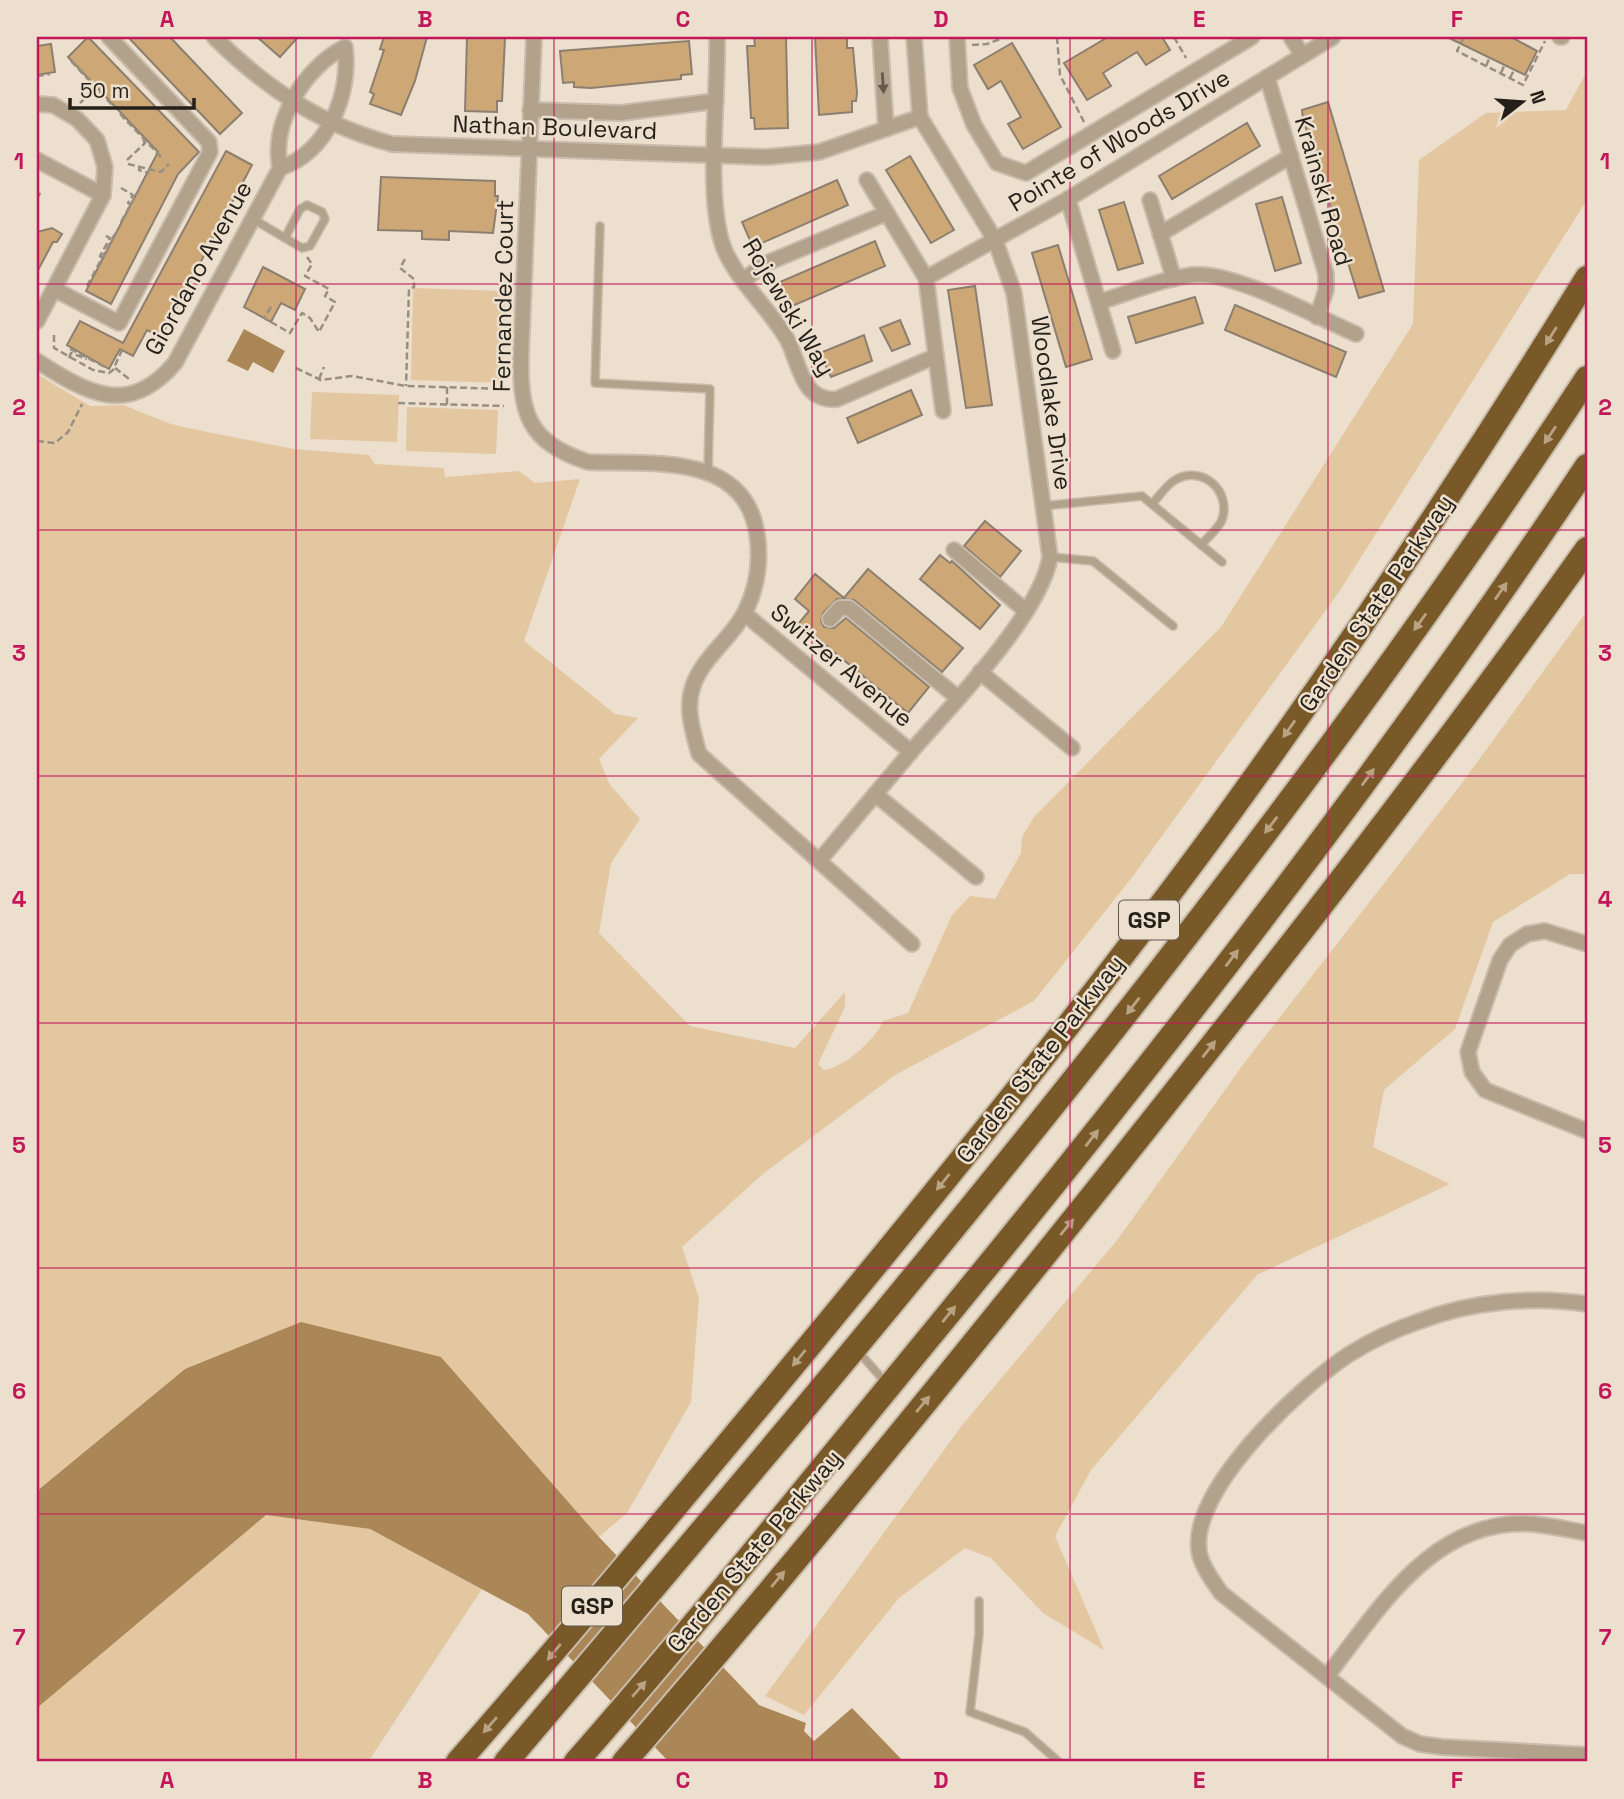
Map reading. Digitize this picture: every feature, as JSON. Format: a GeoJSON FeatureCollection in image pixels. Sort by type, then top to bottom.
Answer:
{"type":"FeatureCollection","features":[{"type":"Feature","properties":{"kind":"highway","name":"Garden State Parkway"},"geometry":{"type":"LineString","coordinates":[[458,1762],[661,1525],[955,1168],[1185,873],[1429,528],[1587,278]]}},
{"type":"Feature","properties":{"kind":"highway","name":"Garden State Parkway"},"geometry":{"type":"LineString","coordinates":[[506,1762],[856,1349],[1046,1116],[1231,879],[1444,589],[1587,378]]}},
{"type":"Feature","properties":{"kind":"highway","name":"Garden State Parkway"},"geometry":{"type":"LineString","coordinates":[[576,1762],[720,1595],[1073,1162],[1232,959],[1390,747],[1587,466]]}},
{"type":"Feature","properties":{"kind":"highway","name":"Garden State Parkway"},"geometry":{"type":"LineString","coordinates":[[626,1760],[946,1377],[1185,1079],[1456,728],[1587,549]]}},
{"type":"Feature","properties":{"kind":"street"},"geometry":{"type":"LineString","coordinates":[[54,289],[119,323],[210,152],[209,142],[109,37]]}},
{"type":"Feature","properties":{"kind":"street","name":"Nathan Boulevard"},"geometry":{"type":"LineString","coordinates":[[214,37],[290,102],[356,134],[392,144],[766,157],[819,152],[920,117]]}},
{"type":"Feature","properties":{"kind":"street","name":"Fernandez Court"},"geometry":{"type":"LineString","coordinates":[[534,37],[520,393],[533,426],[557,449],[588,462],[694,467],[735,488],[756,527],[759,572],[745,614],[693,684],[688,714],[699,754],[912,944]]}},
{"type":"Feature","properties":{"kind":"street","name":"Rojewski Way"},"geometry":{"type":"LineString","coordinates":[[717,37],[715,156],[720,233],[725,249],[743,281],[787,339],[808,389],[826,400],[837,398],[936,356]]}},
{"type":"Feature","properties":{"kind":"street"},"geometry":{"type":"LineString","coordinates":[[880,37],[886,129]]}},
{"type":"Feature","properties":{"kind":"street","name":"Woodlake Drive"},"geometry":{"type":"LineString","coordinates":[[819,861],[980,672],[1026,611],[1047,574],[1050,557],[1014,293],[995,240],[920,117],[914,37]]}},
{"type":"Feature","properties":{"kind":"street"},"geometry":{"type":"LineString","coordinates":[[958,41],[963,98],[997,163],[1026,173],[1252,37]]}},
{"type":"Feature","properties":{"kind":"street"},"geometry":{"type":"LineString","coordinates":[[1291,37],[1302,55]]}},
{"type":"Feature","properties":{"kind":"street","name":"Pointe of Woods Drive"},"geometry":{"type":"LineString","coordinates":[[926,278],[1068,199],[1333,37]]}},
{"type":"Feature","properties":{"kind":"street"},"geometry":{"type":"LineString","coordinates":[[290,102],[326,57],[347,42]]}},
{"type":"Feature","properties":{"kind":"street"},"geometry":{"type":"LineString","coordinates":[[334,122],[348,68],[347,42]]}},
{"type":"Feature","properties":{"kind":"street","name":"Krainski Road"},"geometry":{"type":"LineString","coordinates":[[1267,77],[1326,274],[1326,290],[1317,317]]}},
{"type":"Feature","properties":{"kind":"street"},"geometry":{"type":"LineString","coordinates":[[530,110],[621,113],[716,101]]}},
{"type":"Feature","properties":{"kind":"street","name":"Giordano Avenue"},"geometry":{"type":"LineString","coordinates":[[37,361],[88,391],[124,396],[146,388],[163,377],[175,363],[280,168],[276,150],[290,102]]}},
{"type":"Feature","properties":{"kind":"street"},"geometry":{"type":"LineString","coordinates":[[37,104],[53,105],[77,119],[97,140],[105,167],[103,195],[37,321]]}},
{"type":"Feature","properties":{"kind":"street","name":"Giordano Avenue"},"geometry":{"type":"LineString","coordinates":[[280,168],[298,162],[334,122]]}},
{"type":"Feature","properties":{"kind":"street"},"geometry":{"type":"LineString","coordinates":[[1160,234],[1291,156]]}},
{"type":"Feature","properties":{"kind":"street"},"geometry":{"type":"LineString","coordinates":[[37,160],[103,195]]}},
{"type":"Feature","properties":{"kind":"street"},"geometry":{"type":"LineString","coordinates":[[867,180],[926,278],[943,411]]}},
{"type":"Feature","properties":{"kind":"street"},"geometry":{"type":"LineString","coordinates":[[1068,199],[1113,351]]}},
{"type":"Feature","properties":{"kind":"street"},"geometry":{"type":"LineString","coordinates":[[1150,200],[1174,279]]}},
{"type":"Feature","properties":{"kind":"street"},"geometry":{"type":"LineString","coordinates":[[743,281],[767,263],[887,213]]}},
{"type":"Feature","properties":{"kind":"street"},"geometry":{"type":"LineString","coordinates":[[1098,302],[1174,279],[1193,275],[1220,276],[1356,334]]}},
{"type":"Feature","properties":{"kind":"street"},"geometry":{"type":"LineString","coordinates":[[954,550],[1026,611]]}},
{"type":"Feature","properties":{"kind":"street"},"geometry":{"type":"LineString","coordinates":[[830,619],[840,608],[849,608],[957,698]]}},
{"type":"Feature","properties":{"kind":"street","name":"Switzer Avenue"},"geometry":{"type":"LineString","coordinates":[[745,614],[911,752]]}},
{"type":"Feature","properties":{"kind":"street"},"geometry":{"type":"LineString","coordinates":[[980,672],[1072,748]]}},
{"type":"Feature","properties":{"kind":"street"},"geometry":{"type":"LineString","coordinates":[[876,794],[976,877]]}},
{"type":"Feature","properties":{"kind":"street"},"geometry":{"type":"LineString","coordinates":[[1587,944],[1545,931],[1527,934],[1510,945],[1500,960],[1468,1052],[1472,1072],[1485,1090],[1587,1131]]}},
{"type":"Feature","properties":{"kind":"street"},"geometry":{"type":"LineString","coordinates":[[1587,1304],[1544,1300],[1503,1302],[1422,1320],[1350,1354],[1284,1406],[1221,1483],[1203,1514],[1199,1534],[1199,1555],[1208,1576],[1221,1592],[1402,1736],[1420,1744],[1587,1755]]}},
{"type":"Feature","properties":{"kind":"street"},"geometry":{"type":"LineString","coordinates":[[1327,1676],[1417,1565],[1451,1541],[1488,1528],[1532,1524],[1587,1533]]}},
{"type":"Feature","properties":{"kind":"lane"},"geometry":{"type":"LineString","coordinates":[[252,219],[302,248],[310,246],[325,219],[322,212],[304,206],[285,238]]}},
{"type":"Feature","properties":{"kind":"lane"},"geometry":{"type":"LineString","coordinates":[[600,226],[594,383],[710,389],[708,472]]}},
{"type":"Feature","properties":{"kind":"lane"},"geometry":{"type":"LineString","coordinates":[[1152,504],[1174,480],[1194,474],[1211,480],[1221,494],[1224,509],[1221,523],[1201,545]]}},
{"type":"Feature","properties":{"kind":"lane"},"geometry":{"type":"LineString","coordinates":[[1043,506],[1142,496],[1222,562]]}},
{"type":"Feature","properties":{"kind":"lane"},"geometry":{"type":"LineString","coordinates":[[1050,557],[1093,561],[1173,626]]}},
{"type":"Feature","properties":{"kind":"lane"},"geometry":{"type":"LineString","coordinates":[[856,1349],[889,1387]]}},
{"type":"Feature","properties":{"kind":"lane"},"geometry":{"type":"LineString","coordinates":[[979,1601],[979,1634],[970,1712],[1025,1732],[1059,1762]]}},
{"type":"Feature","properties":{"kind":"path"},"geometry":{"type":"LineString","coordinates":[[958,41],[987,44],[1006,37]]}},
{"type":"Feature","properties":{"kind":"path"},"geometry":{"type":"LineString","coordinates":[[1057,37],[1060,75],[1091,134]]}},
{"type":"Feature","properties":{"kind":"path"},"geometry":{"type":"LineString","coordinates":[[1174,37],[1195,71]]}},
{"type":"Feature","properties":{"kind":"path"},"geometry":{"type":"LineString","coordinates":[[1464,37],[1457,51],[1523,85],[1545,41]]}},
{"type":"Feature","properties":{"kind":"path"},"geometry":{"type":"LineString","coordinates":[[1472,58],[1475,51]]}},
{"type":"Feature","properties":{"kind":"path"},"geometry":{"type":"LineString","coordinates":[[1486,65],[1490,57]]}},
{"type":"Feature","properties":{"kind":"path"},"geometry":{"type":"LineString","coordinates":[[72,62],[113,105]]}},
{"type":"Feature","properties":{"kind":"path"},"geometry":{"type":"LineString","coordinates":[[1501,73],[1505,64]]}},
{"type":"Feature","properties":{"kind":"path"},"geometry":{"type":"LineString","coordinates":[[1510,78],[1514,70]]}},
{"type":"Feature","properties":{"kind":"path"},"geometry":{"type":"LineString","coordinates":[[39,75],[49,74]]}},
{"type":"Feature","properties":{"kind":"path"},"geometry":{"type":"LineString","coordinates":[[80,103],[91,92],[87,88],[90,81]]}},
{"type":"Feature","properties":{"kind":"path"},"geometry":{"type":"LineString","coordinates":[[121,115],[163,158]]}},
{"type":"Feature","properties":{"kind":"path"},"geometry":{"type":"LineString","coordinates":[[139,133],[140,139],[145,143],[128,162],[161,172],[169,164]]}},
{"type":"Feature","properties":{"kind":"path"},"geometry":{"type":"LineString","coordinates":[[140,166],[139,170],[149,173]]}},
{"type":"Feature","properties":{"kind":"path"},"geometry":{"type":"LineString","coordinates":[[121,188],[133,195],[128,203],[131,205]]}},
{"type":"Feature","properties":{"kind":"path"},"geometry":{"type":"LineString","coordinates":[[37,199],[41,191]]}},
{"type":"Feature","properties":{"kind":"path"},"geometry":{"type":"LineString","coordinates":[[123,220],[139,191]]}},
{"type":"Feature","properties":{"kind":"path"},"geometry":{"type":"LineString","coordinates":[[88,285],[116,234]]}},
{"type":"Feature","properties":{"kind":"path"},"geometry":{"type":"LineString","coordinates":[[103,258],[100,257],[110,238],[104,235]]}},
{"type":"Feature","properties":{"kind":"path"},"geometry":{"type":"LineString","coordinates":[[271,307],[264,318],[290,333],[302,313],[310,318],[319,332],[335,302],[325,296],[329,289],[305,276],[312,264],[302,248]]}},
{"type":"Feature","properties":{"kind":"path"},"geometry":{"type":"LineString","coordinates":[[405,258],[400,268],[414,279],[414,287],[409,289],[406,386]]}},
{"type":"Feature","properties":{"kind":"path"},"geometry":{"type":"LineString","coordinates":[[54,335],[54,348],[69,358],[102,372],[109,373],[114,368],[122,351]]}},
{"type":"Feature","properties":{"kind":"path"},"geometry":{"type":"LineString","coordinates":[[73,350],[104,366]]}},
{"type":"Feature","properties":{"kind":"path"},"geometry":{"type":"LineString","coordinates":[[69,358],[71,353],[86,361],[88,358]]}},
{"type":"Feature","properties":{"kind":"path"},"geometry":{"type":"LineString","coordinates":[[318,379],[324,367]]}},
{"type":"Feature","properties":{"kind":"path"},"geometry":{"type":"LineString","coordinates":[[114,368],[132,381]]}},
{"type":"Feature","properties":{"kind":"path"},"geometry":{"type":"LineString","coordinates":[[296,368],[318,379],[366,377],[406,386],[504,390]]}},
{"type":"Feature","properties":{"kind":"path"},"geometry":{"type":"LineString","coordinates":[[447,406],[450,381]]}},
{"type":"Feature","properties":{"kind":"path"},"geometry":{"type":"LineString","coordinates":[[37,441],[55,443],[68,432],[88,391]]}},
{"type":"Feature","properties":{"kind":"path"},"geometry":{"type":"LineString","coordinates":[[398,403],[504,406]]}},
{"type":"Feature","properties":{"kind":"shaded area"},"geometry":{"type":"Polygon","coordinates":[[[1587,71],[1587,200],[1339,592],[1133,876],[1034,1001],[895,1075],[764,1173],[682,1247],[699,1298],[691,1402],[627,1513],[599,1537],[441,1357],[185,1369],[37,1491],[37,374],[90,406],[123,405],[171,424],[294,449],[369,455],[375,464],[444,468],[445,477],[519,471],[535,483],[580,479],[524,641],[615,714],[638,718],[599,759],[610,785],[640,819],[611,863],[599,933],[690,1026],[795,1048],[845,992],[845,1007],[818,1064],[824,1070],[841,1064],[858,1052],[883,1021],[908,1013],[952,915],[970,896],[995,899],[1021,853],[1022,837],[1034,817],[1221,627],[1413,324],[1419,160],[1486,113],[1566,110],[1587,71]]]}},
{"type":"Feature","properties":{"kind":"shaded area"},"geometry":{"type":"Polygon","coordinates":[[[413,288],[505,291],[503,383],[411,380],[413,288]]]}},
{"type":"Feature","properties":{"kind":"shaded area"},"geometry":{"type":"Polygon","coordinates":[[[244,329],[285,351],[273,373],[253,362],[248,371],[227,361],[244,329]]]}},
{"type":"Feature","properties":{"kind":"shaded area"},"geometry":{"type":"Polygon","coordinates":[[[312,392],[399,395],[397,442],[310,439],[312,392]]]}},
{"type":"Feature","properties":{"kind":"shaded area"},"geometry":{"type":"Polygon","coordinates":[[[407,407],[498,410],[496,454],[406,451],[407,407]]]}},
{"type":"Feature","properties":{"kind":"shaded area"},"geometry":{"type":"Polygon","coordinates":[[[1587,611],[1587,874],[1570,874],[1493,922],[1455,1029],[1384,1090],[1373,1147],[1450,1184],[1257,1275],[1091,1470],[1055,1536],[1104,1650],[1043,1613],[991,1558],[965,1548],[899,1598],[804,1715],[765,1696],[963,1424],[1118,1239],[1245,1062],[1459,787],[1587,611]]]}},
{"type":"Feature","properties":{"kind":"shaded area"},"geometry":{"type":"Polygon","coordinates":[[[301,1322],[441,1357],[599,1537],[759,1705],[806,1723],[804,1731],[814,1741],[852,1708],[904,1762],[669,1762],[528,1614],[370,1529],[266,1515],[37,1708],[37,1491],[185,1369],[301,1322]]]}},
{"type":"Feature","properties":{"kind":"shaded area"},"geometry":{"type":"Polygon","coordinates":[[[265,1515],[370,1529],[482,1589],[368,1762],[37,1762],[37,1708],[265,1515]]]}},
{"type":"Feature","properties":{"kind":"building"},"geometry":{"type":"Polygon","coordinates":[[[88,37],[199,152],[178,174],[111,304],[86,291],[158,152],[68,57],[88,37]]]}},
{"type":"Feature","properties":{"kind":"building"},"geometry":{"type":"Polygon","coordinates":[[[128,37],[170,37],[242,113],[220,134],[128,37]]]}},
{"type":"Feature","properties":{"kind":"building"},"geometry":{"type":"Polygon","coordinates":[[[257,37],[298,37],[280,57],[257,37]]]}},
{"type":"Feature","properties":{"kind":"building"},"geometry":{"type":"Polygon","coordinates":[[[384,37],[427,37],[415,81],[401,115],[370,104],[374,94],[370,92],[384,50],[380,49],[384,37]]]}},
{"type":"Feature","properties":{"kind":"building"},"geometry":{"type":"Polygon","coordinates":[[[467,37],[505,38],[502,101],[497,101],[497,112],[465,111],[467,37]]]}},
{"type":"Feature","properties":{"kind":"building"},"geometry":{"type":"Polygon","coordinates":[[[754,37],[786,37],[788,128],[755,129],[754,118],[751,118],[747,46],[755,46],[754,37]]]}},
{"type":"Feature","properties":{"kind":"building"},"geometry":{"type":"Polygon","coordinates":[[[815,37],[847,37],[847,48],[853,48],[857,93],[856,101],[852,101],[852,112],[819,115],[815,37]]]}},
{"type":"Feature","properties":{"kind":"building"},"geometry":{"type":"Polygon","coordinates":[[[1108,37],[1162,37],[1170,50],[1146,65],[1137,52],[1103,73],[1111,86],[1087,100],[1064,63],[1108,37]]]}},
{"type":"Feature","properties":{"kind":"building"},"geometry":{"type":"Polygon","coordinates":[[[1447,37],[1511,37],[1537,51],[1525,75],[1447,37]]]}},
{"type":"Feature","properties":{"kind":"building"},"geometry":{"type":"Polygon","coordinates":[[[689,41],[692,74],[681,75],[681,79],[591,88],[574,87],[574,82],[563,83],[560,51],[689,41]]]}},
{"type":"Feature","properties":{"kind":"building"},"geometry":{"type":"Polygon","coordinates":[[[1012,43],[1061,127],[1023,149],[1008,124],[1021,117],[1001,81],[988,89],[974,65],[1012,43]]]}},
{"type":"Feature","properties":{"kind":"building"},"geometry":{"type":"Polygon","coordinates":[[[51,44],[55,72],[37,75],[37,46],[51,44]]]}},
{"type":"Feature","properties":{"kind":"building"},"geometry":{"type":"Polygon","coordinates":[[[1328,102],[1384,291],[1359,298],[1303,119],[1302,110],[1328,102]]]}},
{"type":"Feature","properties":{"kind":"building"},"geometry":{"type":"Polygon","coordinates":[[[1247,123],[1260,146],[1172,199],[1159,176],[1247,123]]]}},
{"type":"Feature","properties":{"kind":"building"},"geometry":{"type":"Polygon","coordinates":[[[226,151],[252,165],[161,337],[147,330],[133,356],[120,349],[109,369],[67,345],[80,321],[123,343],[226,151]]]}},
{"type":"Feature","properties":{"kind":"building"},"geometry":{"type":"Polygon","coordinates":[[[910,156],[954,230],[931,243],[886,170],[910,156]]]}},
{"type":"Feature","properties":{"kind":"building"},"geometry":{"type":"Polygon","coordinates":[[[381,177],[495,181],[495,196],[498,196],[493,233],[449,231],[449,240],[422,239],[422,231],[378,230],[381,177]]]}},
{"type":"Feature","properties":{"kind":"building"},"geometry":{"type":"Polygon","coordinates":[[[837,180],[848,205],[753,247],[742,222],[837,180]]]}},
{"type":"Feature","properties":{"kind":"building"},"geometry":{"type":"Polygon","coordinates":[[[1282,197],[1301,263],[1275,271],[1256,204],[1282,197]]]}},
{"type":"Feature","properties":{"kind":"building"},"geometry":{"type":"Polygon","coordinates":[[[1124,202],[1143,263],[1118,270],[1099,210],[1124,202]]]}},
{"type":"Feature","properties":{"kind":"building"},"geometry":{"type":"Polygon","coordinates":[[[52,228],[62,234],[57,242],[53,242],[37,272],[37,232],[52,228]]]}},
{"type":"Feature","properties":{"kind":"building"},"geometry":{"type":"Polygon","coordinates":[[[875,241],[885,266],[790,307],[780,282],[875,241]]]}},
{"type":"Feature","properties":{"kind":"building"},"geometry":{"type":"Polygon","coordinates":[[[1058,245],[1092,359],[1066,367],[1032,253],[1058,245]]]}},
{"type":"Feature","properties":{"kind":"building"},"geometry":{"type":"Polygon","coordinates":[[[263,267],[305,289],[295,310],[281,303],[271,322],[244,307],[263,267]]]}},
{"type":"Feature","properties":{"kind":"building"},"geometry":{"type":"Polygon","coordinates":[[[975,286],[992,405],[966,408],[948,290],[975,286]]]}},
{"type":"Feature","properties":{"kind":"building"},"geometry":{"type":"Polygon","coordinates":[[[1195,297],[1203,323],[1136,343],[1128,317],[1195,297]]]}},
{"type":"Feature","properties":{"kind":"building"},"geometry":{"type":"Polygon","coordinates":[[[1235,305],[1346,352],[1336,377],[1225,330],[1235,305]]]}},
{"type":"Feature","properties":{"kind":"building"},"geometry":{"type":"Polygon","coordinates":[[[900,320],[910,344],[892,351],[880,328],[900,320]]]}},
{"type":"Feature","properties":{"kind":"building"},"geometry":{"type":"Polygon","coordinates":[[[864,335],[872,361],[831,377],[820,353],[864,335]]]}},
{"type":"Feature","properties":{"kind":"building"},"geometry":{"type":"Polygon","coordinates":[[[911,390],[922,415],[858,443],[847,418],[911,390]]]}},
{"type":"Feature","properties":{"kind":"building"},"geometry":{"type":"Polygon","coordinates":[[[985,521],[1021,551],[1000,577],[964,546],[985,521]]]}},
{"type":"Feature","properties":{"kind":"building"},"geometry":{"type":"Polygon","coordinates":[[[940,555],[950,563],[952,561],[1000,605],[980,629],[920,579],[940,555]]]}},
{"type":"Feature","properties":{"kind":"building"},"geometry":{"type":"Polygon","coordinates":[[[868,569],[963,648],[942,672],[854,600],[837,599],[823,613],[821,621],[824,627],[834,628],[846,618],[929,687],[908,713],[799,623],[809,611],[795,599],[815,574],[844,598],[868,569]]]}}]}
